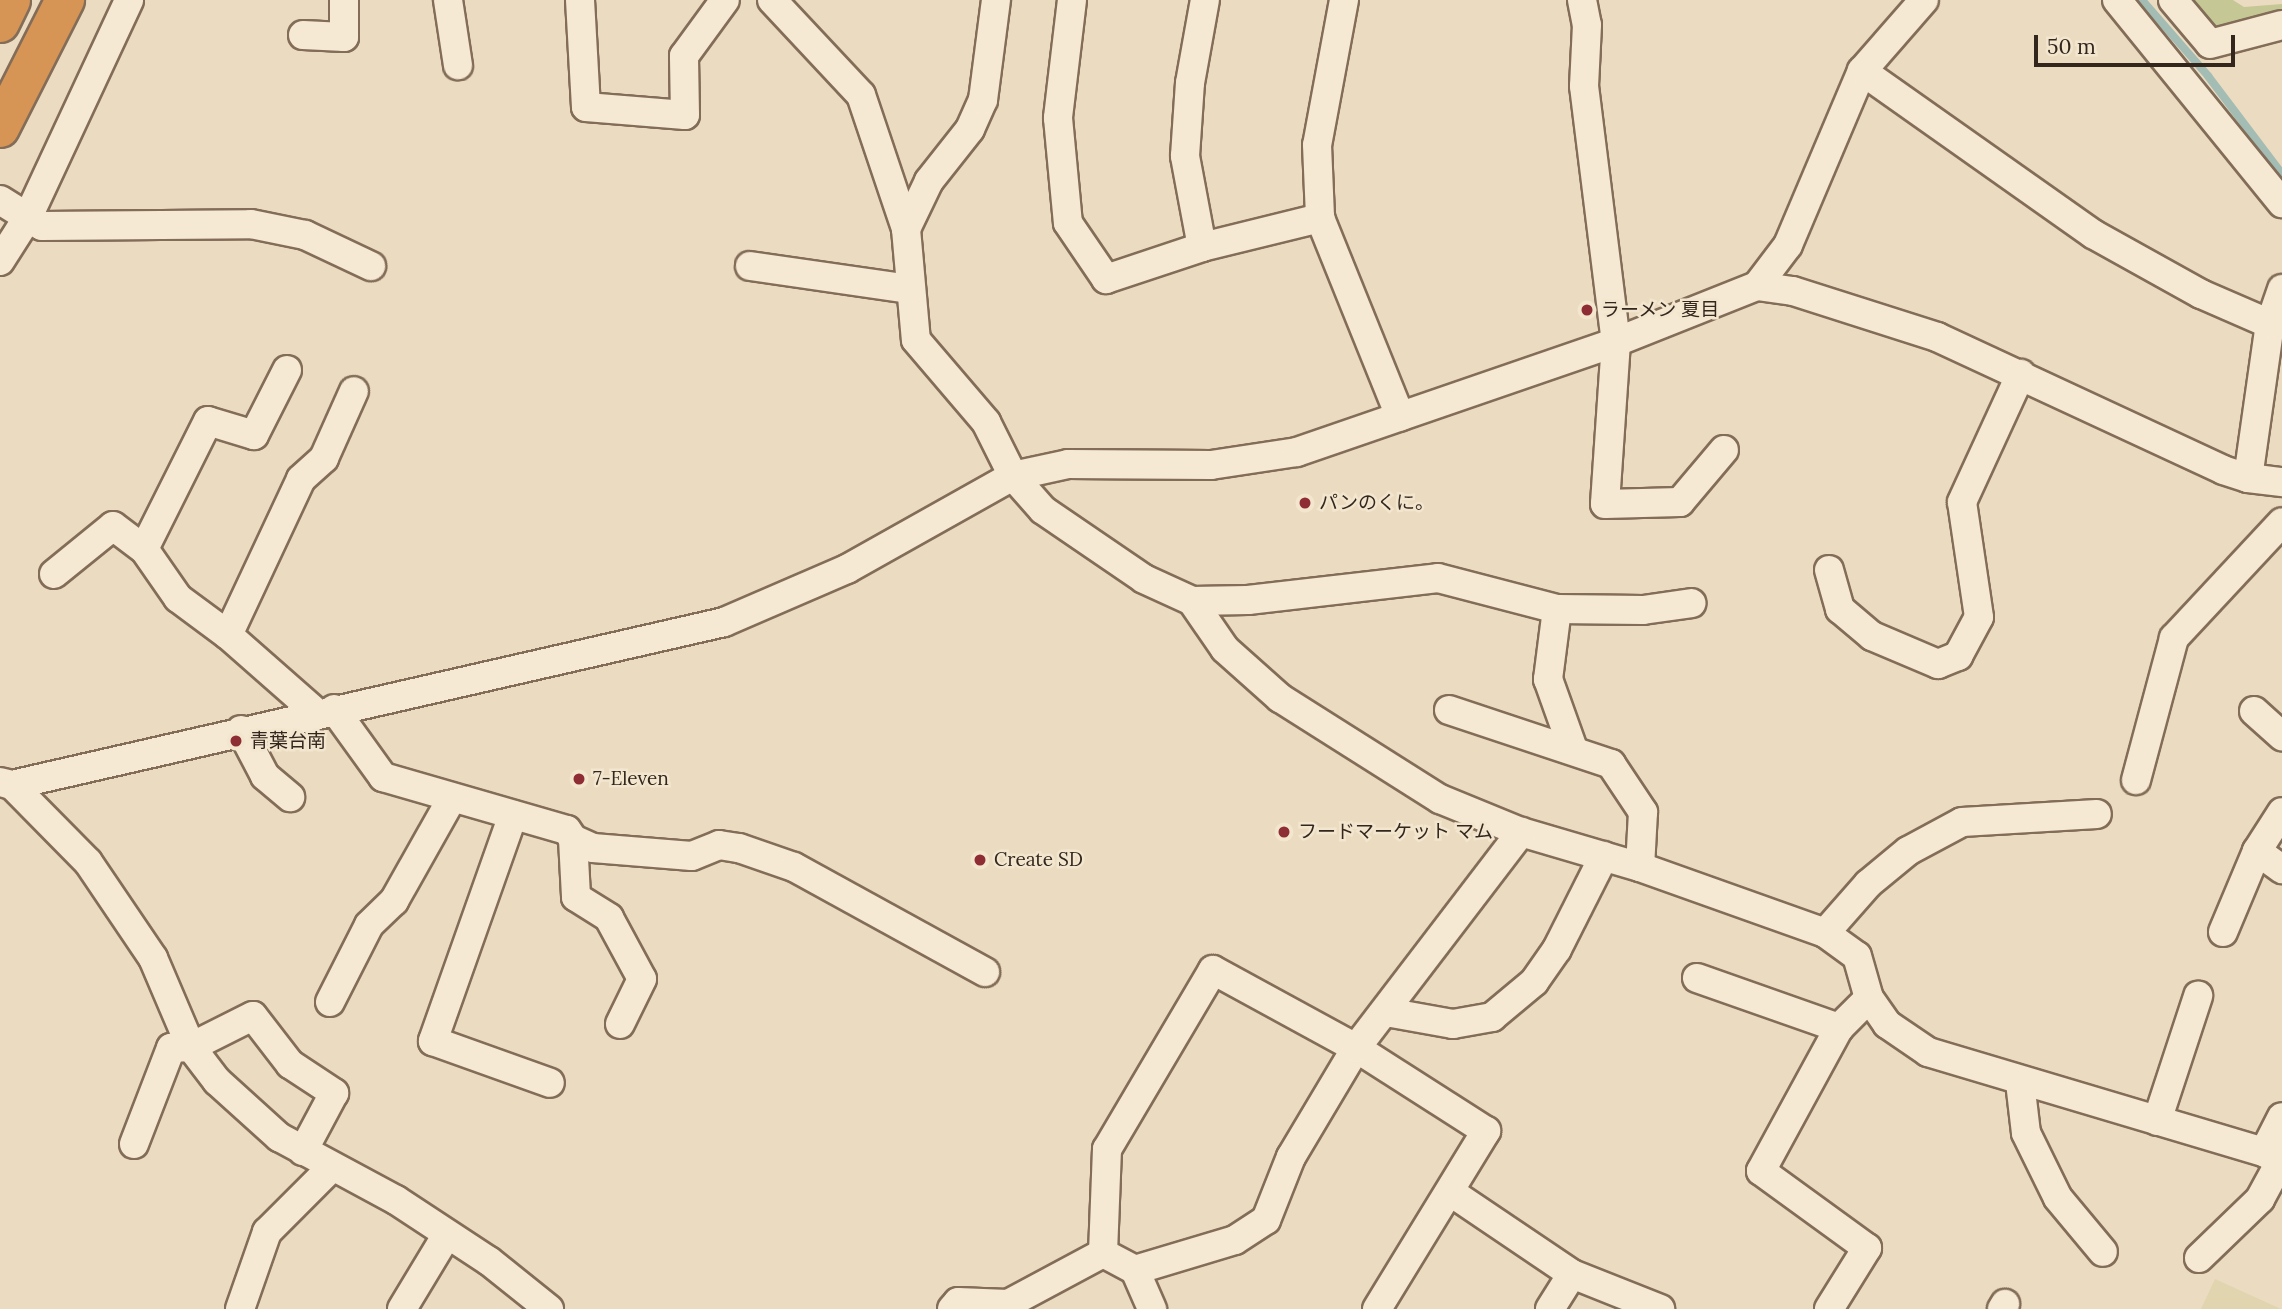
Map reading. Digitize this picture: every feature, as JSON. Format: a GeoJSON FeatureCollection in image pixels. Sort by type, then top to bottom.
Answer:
{"type":"FeatureCollection","features":[{"type":"Feature","properties":{"kind":"highway"},"geometry":{"type":"LineString","coordinates":[[0,23],[11,0]]}},
{"type":"Feature","properties":{"kind":"highway"},"geometry":{"type":"LineString","coordinates":[[0,128],[65,0]]}},
{"type":"Feature","properties":{"kind":"street"},"geometry":{"type":"LineString","coordinates":[[0,261],[15,208],[129,0]]}},
{"type":"Feature","properties":{"kind":"street"},"geometry":{"type":"LineString","coordinates":[[303,35],[344,37],[344,0]]}},
{"type":"Feature","properties":{"kind":"street"},"geometry":{"type":"LineString","coordinates":[[447,0],[458,65]]}},
{"type":"Feature","properties":{"kind":"street"},"geometry":{"type":"LineString","coordinates":[[580,0],[586,107],[685,115],[684,56],[725,0]]}},
{"type":"Feature","properties":{"kind":"street"},"geometry":{"type":"LineString","coordinates":[[772,0],[862,95],[906,229],[916,340],[986,422],[1013,476],[1043,510],[1143,579],[1192,601],[1248,600],[1438,578],[1557,609],[1643,610],[1692,603]]}},
{"type":"Feature","properties":{"kind":"street"},"geometry":{"type":"LineString","coordinates":[[906,229],[929,181],[970,128],[984,100],[996,0]]}},
{"type":"Feature","properties":{"kind":"street"},"geometry":{"type":"LineString","coordinates":[[1072,0],[1058,118],[1068,223],[1106,279],[1202,247],[1321,218]]}},
{"type":"Feature","properties":{"kind":"street"},"geometry":{"type":"LineString","coordinates":[[1202,247],[1185,156],[1190,83],[1205,0]]}},
{"type":"Feature","properties":{"kind":"street"},"geometry":{"type":"LineString","coordinates":[[1344,0],[1317,145],[1321,218],[1400,416]]}},
{"type":"Feature","properties":{"kind":"street"},"geometry":{"type":"LineString","coordinates":[[1581,0],[1587,25],[1584,86],[1616,342],[1605,504],[1680,502],[1724,450]]}},
{"type":"Feature","properties":{"kind":"street"},"geometry":{"type":"LineString","coordinates":[[1757,286],[1788,245],[1862,71],[1924,0]]}},
{"type":"Feature","properties":{"kind":"street"},"geometry":{"type":"LineString","coordinates":[[2117,0],[2282,203]]}},
{"type":"Feature","properties":{"kind":"street"},"geometry":{"type":"LineString","coordinates":[[2173,0],[2210,44],[2282,25]]}},
{"type":"Feature","properties":{"kind":"street"},"geometry":{"type":"LineString","coordinates":[[1862,71],[2093,234],[2201,294],[2270,324]]}},
{"type":"Feature","properties":{"kind":"street"},"geometry":{"type":"LineString","coordinates":[[15,208],[42,226],[251,224],[305,235],[370,266]]}},
{"type":"Feature","properties":{"kind":"street"},"geometry":{"type":"LineString","coordinates":[[750,267],[910,289]]}},
{"type":"Feature","properties":{"kind":"street"},"geometry":{"type":"LineString","coordinates":[[6,784],[724,622],[847,569],[1013,476],[1068,464],[1211,465],[1297,452],[1616,342],[1757,286],[1793,291],[1937,338],[2248,478],[2282,481]]}},
{"type":"Feature","properties":{"kind":"street"},"geometry":{"type":"LineString","coordinates":[[2248,478],[2270,324],[2282,289]]}},
{"type":"Feature","properties":{"kind":"street"},"geometry":{"type":"LineString","coordinates":[[144,549],[208,421],[254,435],[287,370]]}},
{"type":"Feature","properties":{"kind":"street"},"geometry":{"type":"LineString","coordinates":[[1829,570],[1840,609],[1872,636],[1938,664],[1958,656],[1979,617],[1962,502],[2021,374]]}},
{"type":"Feature","properties":{"kind":"street"},"geometry":{"type":"LineString","coordinates":[[229,635],[301,478],[324,458],[354,391]]}},
{"type":"Feature","properties":{"kind":"street"},"geometry":{"type":"LineString","coordinates":[[2136,780],[2174,638],[2282,523]]}},
{"type":"Feature","properties":{"kind":"street"},"geometry":{"type":"LineString","coordinates":[[54,574],[113,526],[144,549],[178,598],[326,712],[383,777],[567,830],[573,839],[593,849],[692,856],[719,845],[739,848],[794,867],[985,972]]}},
{"type":"Feature","properties":{"kind":"street"},"geometry":{"type":"LineString","coordinates":[[1192,601],[1225,649],[1280,698],[1440,799],[1521,832],[1640,867],[1825,933],[1857,956],[1869,998],[1887,1024],[1928,1052],[2276,1159]]}},
{"type":"Feature","properties":{"kind":"street"},"geometry":{"type":"LineString","coordinates":[[1557,609],[1548,679],[1573,749]]}},
{"type":"Feature","properties":{"kind":"street"},"geometry":{"type":"LineString","coordinates":[[1449,710],[1573,749],[1611,764],[1643,812],[1640,867]]}},
{"type":"Feature","properties":{"kind":"street"},"geometry":{"type":"LineString","coordinates":[[2255,711],[2282,736]]}},
{"type":"Feature","properties":{"kind":"street"},"geometry":{"type":"LineString","coordinates":[[241,730],[265,776],[290,797]]}},
{"type":"Feature","properties":{"kind":"street"},"geometry":{"type":"LineString","coordinates":[[6,784],[88,862],[153,958],[191,1047],[217,1081],[279,1137],[396,1200],[446,1236],[489,1261],[549,1309]]}},
{"type":"Feature","properties":{"kind":"street"},"geometry":{"type":"LineString","coordinates":[[330,1002],[369,925],[394,901],[453,797]]}},
{"type":"Feature","properties":{"kind":"street"},"geometry":{"type":"LineString","coordinates":[[2223,932],[2257,851],[2282,812]]}},
{"type":"Feature","properties":{"kind":"street"},"geometry":{"type":"LineString","coordinates":[[1825,933],[1868,884],[1908,852],[1962,822],[2097,814]]}},
{"type":"Feature","properties":{"kind":"street"},"geometry":{"type":"LineString","coordinates":[[513,815],[433,1041],[550,1083]]}},
{"type":"Feature","properties":{"kind":"street"},"geometry":{"type":"LineString","coordinates":[[1135,1270],[1235,1240],[1266,1220],[1291,1157],[1356,1048],[1521,832]]}},
{"type":"Feature","properties":{"kind":"street"},"geometry":{"type":"LineString","coordinates":[[573,839],[576,897],[609,918],[642,979],[620,1024]]}},
{"type":"Feature","properties":{"kind":"street"},"geometry":{"type":"LineString","coordinates":[[2257,851],[2282,869]]}},
{"type":"Feature","properties":{"kind":"street"},"geometry":{"type":"LineString","coordinates":[[1386,1012],[1453,1024],[1492,1017],[1534,982],[1549,960],[1604,856]]}},
{"type":"Feature","properties":{"kind":"street"},"geometry":{"type":"LineString","coordinates":[[1103,1253],[1107,1149],[1213,970],[1356,1048],[1486,1131],[1452,1193],[1377,1309]]}},
{"type":"Feature","properties":{"kind":"street"},"geometry":{"type":"LineString","coordinates":[[1697,978],[1839,1028]]}},
{"type":"Feature","properties":{"kind":"street"},"geometry":{"type":"LineString","coordinates":[[2157,1121],[2198,996]]}},
{"type":"Feature","properties":{"kind":"street"},"geometry":{"type":"LineString","coordinates":[[1829,1309],[1867,1248],[1761,1171],[1839,1028],[1869,998]]}},
{"type":"Feature","properties":{"kind":"street"},"geometry":{"type":"LineString","coordinates":[[134,1144],[171,1048],[191,1047],[253,1016],[290,1064],[334,1093],[303,1151]]}},
{"type":"Feature","properties":{"kind":"street"},"geometry":{"type":"LineString","coordinates":[[2020,1082],[2026,1133],[2058,1198],[2103,1252]]}},
{"type":"Feature","properties":{"kind":"street"},"geometry":{"type":"LineString","coordinates":[[2199,1258],[2260,1199],[2276,1159],[2282,1117]]}},
{"type":"Feature","properties":{"kind":"street"},"geometry":{"type":"LineString","coordinates":[[240,1309],[267,1232],[332,1167]]}},
{"type":"Feature","properties":{"kind":"street"},"geometry":{"type":"LineString","coordinates":[[1452,1193],[1572,1274],[1660,1309]]}},
{"type":"Feature","properties":{"kind":"street"},"geometry":{"type":"LineString","coordinates":[[402,1309],[446,1236]]}},
{"type":"Feature","properties":{"kind":"street"},"geometry":{"type":"LineString","coordinates":[[1103,1253],[1135,1270],[1152,1309]]}},
{"type":"Feature","properties":{"kind":"street"},"geometry":{"type":"LineString","coordinates":[[952,1309],[958,1302],[1008,1304],[1103,1253]]}},
{"type":"Feature","properties":{"kind":"street"},"geometry":{"type":"LineString","coordinates":[[1550,1309],[1572,1274]]}},
{"type":"Feature","properties":{"kind":"shaded area"},"geometry":{"type":"Polygon","coordinates":[[[2215,1279],[2281,1309],[2201,1309],[2215,1279]]]}},
{"type":"Feature","properties":{"kind":"green space"},"geometry":{"type":"Polygon","coordinates":[[[2181,0],[2233,0],[2244,7],[2282,4],[2282,20],[2213,36],[2181,0]]]}},
{"type":"Feature","properties":{"kind":"waterway"},"geometry":{"type":"LineString","coordinates":[[2142,0],[2208,76],[2282,174]]}},
{"type":"Feature","properties":{"kind":"place","name":"ラーメン 夏目"},"geometry":{"type":"Point","coordinates":[1587,310]}},
{"type":"Feature","properties":{"kind":"place","name":"パンのくに。"},"geometry":{"type":"Point","coordinates":[1305,503]}},
{"type":"Feature","properties":{"kind":"place","name":"青葉台南"},"geometry":{"type":"Point","coordinates":[236,741]}},
{"type":"Feature","properties":{"kind":"place","name":"7-Eleven"},"geometry":{"type":"Point","coordinates":[579,779]}},
{"type":"Feature","properties":{"kind":"place","name":"フードマーケット マム"},"geometry":{"type":"Point","coordinates":[1284,832]}},
{"type":"Feature","properties":{"kind":"place","name":"Create SD"},"geometry":{"type":"Point","coordinates":[980,860]}}]}
